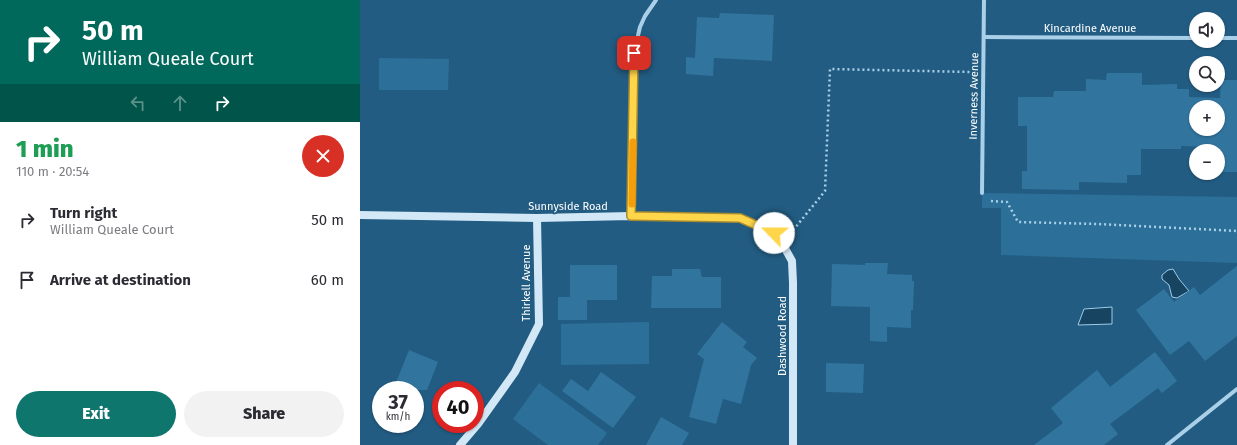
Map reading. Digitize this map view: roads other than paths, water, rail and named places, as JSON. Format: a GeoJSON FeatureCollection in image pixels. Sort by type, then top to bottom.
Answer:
{"type":"FeatureCollection","features":[{"type":"Feature","properties":{"kind":"street"},"geometry":{"type":"LineString","coordinates":[[631,216],[634,53],[640,27],[645,16],[656,0]]}},
{"type":"Feature","properties":{"kind":"street","name":"Inverness Avenue"},"geometry":{"type":"LineString","coordinates":[[982,193],[984,0]]}},
{"type":"Feature","properties":{"kind":"street","name":"Kincardine Avenue"},"geometry":{"type":"LineString","coordinates":[[984,37],[1189,38]]}},
{"type":"Feature","properties":{"kind":"street"},"geometry":{"type":"LineString","coordinates":[[1225,38],[1237,38]]}},
{"type":"Feature","properties":{"kind":"street","name":"Sunnyside Road"},"geometry":{"type":"LineString","coordinates":[[360,215],[537,218],[631,216],[740,218],[774,233]]}},
{"type":"Feature","properties":{"kind":"street","name":"Thirkell Avenue"},"geometry":{"type":"LineString","coordinates":[[460,445],[478,424],[515,372],[539,324],[537,218]]}},
{"type":"Feature","properties":{"kind":"street","name":"Dashwood Road"},"geometry":{"type":"LineString","coordinates":[[774,233],[782,243],[792,261],[793,445]]}},
{"type":"Feature","properties":{"kind":"street"},"geometry":{"type":"LineString","coordinates":[[1167,445],[1237,389]]}}]}
